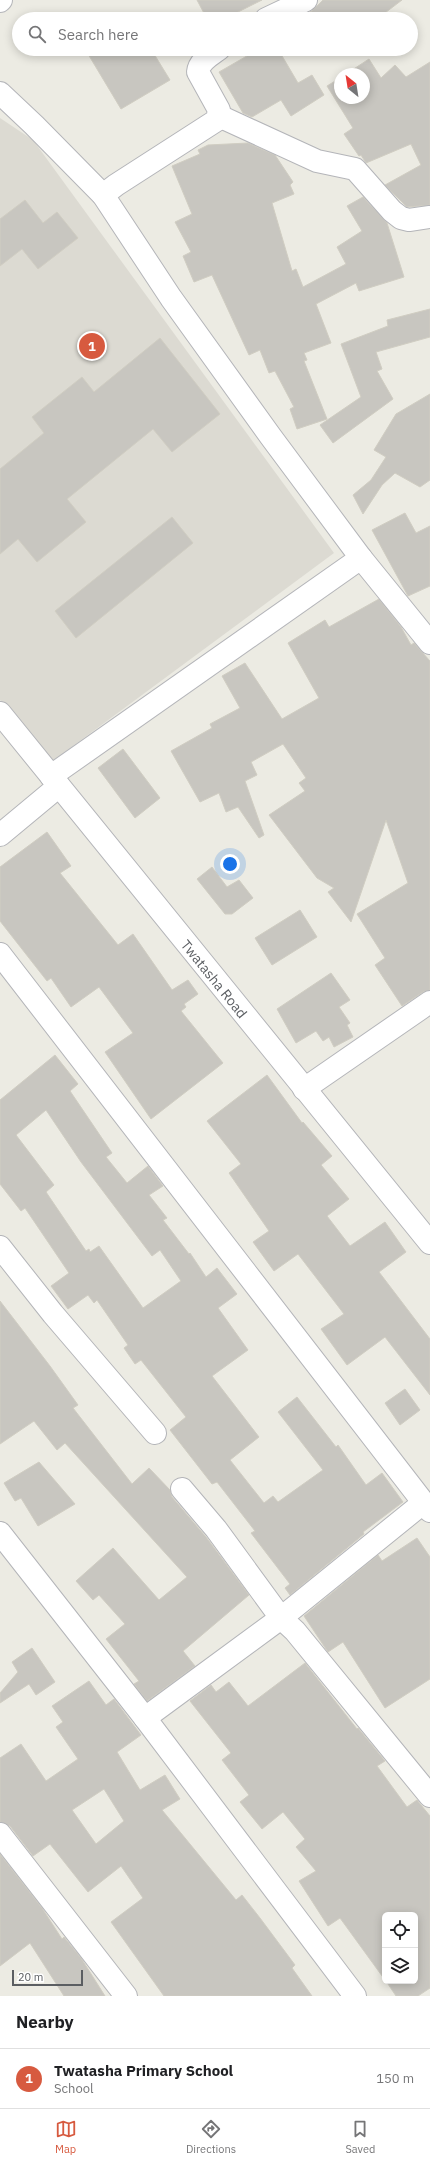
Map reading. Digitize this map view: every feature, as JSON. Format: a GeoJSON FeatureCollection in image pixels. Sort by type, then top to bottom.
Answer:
{"type":"FeatureCollection","features":[{"type":"Feature","properties":{"kind":"street"},"geometry":{"type":"LineString","coordinates":[[281,12],[306,0]]}},
{"type":"Feature","properties":{"kind":"street"},"geometry":{"type":"LineString","coordinates":[[103,195],[116,185],[217,120],[219,110],[198,72],[199,66],[210,56]]}},
{"type":"Feature","properties":{"kind":"street"},"geometry":{"type":"LineString","coordinates":[[0,93],[103,195],[171,298],[361,558],[430,643]]}},
{"type":"Feature","properties":{"kind":"street"},"geometry":{"type":"LineString","coordinates":[[219,116],[317,161],[355,169],[392,211],[401,218],[409,220],[430,217]]}},
{"type":"Feature","properties":{"kind":"street"},"geometry":{"type":"LineString","coordinates":[[0,835],[55,781],[361,558]]}},
{"type":"Feature","properties":{"kind":"street","name":"Twatasha Road"},"geometry":{"type":"LineString","coordinates":[[0,713],[304,1090],[430,1243]]}},
{"type":"Feature","properties":{"kind":"street"},"geometry":{"type":"LineString","coordinates":[[0,954],[427,1507],[145,1718]]}},
{"type":"Feature","properties":{"kind":"street"},"geometry":{"type":"LineString","coordinates":[[304,1090],[430,1002]]}},
{"type":"Feature","properties":{"kind":"street"},"geometry":{"type":"LineString","coordinates":[[0,1247],[53,1314],[155,1433]]}},
{"type":"Feature","properties":{"kind":"street"},"geometry":{"type":"LineString","coordinates":[[182,1489],[216,1529],[280,1618],[300,1637],[430,1796]]}},
{"type":"Feature","properties":{"kind":"street"},"geometry":{"type":"LineString","coordinates":[[0,1533],[145,1718],[355,1996]]}},
{"type":"Feature","properties":{"kind":"street"},"geometry":{"type":"LineString","coordinates":[[0,1834],[126,1996]]}},
{"type":"Feature","properties":{"kind":"shaded area"},"geometry":{"type":"Polygon","coordinates":[[[0,118],[33,140],[334,553],[50,763],[0,700],[0,118]]]}},
{"type":"Feature","properties":{"kind":"building"},"geometry":{"type":"Polygon","coordinates":[[[197,0],[262,0],[238,12],[203,12],[197,0]]]}},
{"type":"Feature","properties":{"kind":"building"},"geometry":{"type":"Polygon","coordinates":[[[323,0],[402,0],[386,12],[310,12],[323,0]]]}},
{"type":"Feature","properties":{"kind":"building"},"geometry":{"type":"Polygon","coordinates":[[[89,56],[155,56],[170,80],[121,109],[89,56]]]}},
{"type":"Feature","properties":{"kind":"building"},"geometry":{"type":"Polygon","coordinates":[[[247,56],[282,56],[298,83],[312,75],[324,95],[291,116],[281,100],[252,117],[243,113],[219,72],[247,56]]]}},
{"type":"Feature","properties":{"kind":"building"},"geometry":{"type":"Polygon","coordinates":[[[369,59],[381,78],[395,65],[406,77],[430,62],[430,205],[407,207],[385,185],[421,165],[411,144],[366,163],[361,155],[359,156],[344,134],[353,128],[338,104],[370,104],[370,68],[355,68],[369,59]]]}},
{"type":"Feature","properties":{"kind":"building"},"geometry":{"type":"Polygon","coordinates":[[[334,82],[334,97],[327,86],[334,82]]]}},
{"type":"Feature","properties":{"kind":"building"},"geometry":{"type":"Polygon","coordinates":[[[248,143],[275,155],[293,182],[290,185],[294,194],[272,203],[292,271],[296,269],[303,287],[346,264],[337,247],[362,231],[347,206],[363,197],[387,223],[404,277],[359,291],[356,283],[316,304],[331,343],[304,353],[307,360],[304,361],[327,419],[297,429],[290,409],[294,407],[275,371],[269,373],[260,350],[249,355],[212,275],[194,282],[183,256],[191,252],[175,222],[192,214],[172,166],[200,154],[198,150],[208,145],[248,143]]]}},
{"type":"Feature","properties":{"kind":"building"},"geometry":{"type":"Polygon","coordinates":[[[25,200],[43,223],[57,212],[78,238],[38,269],[22,249],[0,266],[0,219],[25,200]]]}},
{"type":"Feature","properties":{"kind":"building"},"geometry":{"type":"Polygon","coordinates":[[[430,309],[430,337],[376,352],[382,369],[377,371],[393,399],[333,443],[320,425],[361,397],[341,344],[388,326],[387,320],[430,309]]]}},
{"type":"Feature","properties":{"kind":"building"},"geometry":{"type":"Polygon","coordinates":[[[160,338],[220,414],[172,452],[153,429],[67,499],[86,522],[37,562],[18,539],[0,554],[0,469],[44,433],[32,417],[82,377],[94,392],[160,338]]]}},
{"type":"Feature","properties":{"kind":"building"},"geometry":{"type":"Polygon","coordinates":[[[430,394],[430,480],[420,487],[395,473],[382,485],[363,514],[353,495],[371,480],[386,457],[374,450],[396,414],[430,394]]]}},
{"type":"Feature","properties":{"kind":"building"},"geometry":{"type":"Polygon","coordinates":[[[405,513],[416,533],[430,526],[430,586],[408,596],[372,530],[405,513]]]}},
{"type":"Feature","properties":{"kind":"building"},"geometry":{"type":"Polygon","coordinates":[[[172,517],[193,543],[76,638],[55,611],[172,517]]]}},
{"type":"Feature","properties":{"kind":"building"},"geometry":{"type":"Polygon","coordinates":[[[379,599],[401,627],[411,645],[414,643],[430,661],[430,990],[423,992],[402,1006],[375,965],[385,958],[357,914],[408,883],[386,820],[351,922],[328,892],[334,888],[317,878],[269,815],[305,791],[299,783],[306,778],[283,744],[251,762],[257,775],[245,781],[264,835],[259,838],[238,807],[226,812],[219,793],[200,802],[171,751],[212,728],[210,724],[240,708],[222,676],[245,663],[282,719],[319,698],[288,643],[325,620],[329,627],[379,599]]]}},
{"type":"Feature","properties":{"kind":"building"},"geometry":{"type":"Polygon","coordinates":[[[123,749],[160,798],[135,818],[98,768],[123,749]]]}},
{"type":"Feature","properties":{"kind":"building"},"geometry":{"type":"Polygon","coordinates":[[[47,832],[71,866],[60,873],[118,945],[133,934],[172,990],[188,980],[198,994],[184,1004],[186,1007],[181,1011],[223,1063],[151,1119],[105,1052],[133,1033],[99,987],[71,1007],[51,978],[47,981],[0,921],[0,867],[47,832]]]}},
{"type":"Feature","properties":{"kind":"building"},"geometry":{"type":"Polygon","coordinates":[[[212,867],[227,887],[239,880],[253,898],[232,914],[225,914],[197,879],[212,867]]]}},
{"type":"Feature","properties":{"kind":"building"},"geometry":{"type":"Polygon","coordinates":[[[300,910],[317,937],[272,965],[255,938],[300,910]]]}},
{"type":"Feature","properties":{"kind":"building"},"geometry":{"type":"Polygon","coordinates":[[[331,973],[350,1000],[339,1007],[350,1023],[347,1025],[353,1037],[334,1047],[329,1037],[323,1041],[316,1031],[296,1043],[277,1009],[331,973]]]}},
{"type":"Feature","properties":{"kind":"building"},"geometry":{"type":"Polygon","coordinates":[[[55,1055],[78,1084],[70,1091],[112,1153],[106,1157],[127,1183],[148,1166],[163,1186],[149,1195],[167,1218],[163,1220],[189,1254],[190,1253],[206,1277],[217,1268],[237,1294],[218,1308],[248,1350],[212,1376],[259,1437],[230,1460],[264,1503],[273,1496],[278,1502],[323,1470],[278,1412],[297,1397],[336,1447],[338,1445],[366,1485],[382,1473],[403,1502],[363,1532],[364,1534],[290,1595],[285,1588],[290,1584],[251,1533],[255,1531],[217,1482],[212,1484],[170,1430],[186,1417],[141,1360],[135,1364],[124,1348],[128,1345],[97,1300],[94,1303],[88,1295],[68,1309],[51,1286],[69,1273],[25,1208],[21,1211],[0,1184],[0,1100],[55,1055]],[[46,1110],[16,1135],[54,1185],[46,1192],[86,1251],[89,1249],[90,1252],[99,1246],[143,1308],[181,1281],[160,1250],[152,1256],[81,1162],[46,1110]]]}},
{"type":"Feature","properties":{"kind":"building"},"geometry":{"type":"Polygon","coordinates":[[[267,1075],[302,1123],[303,1122],[332,1156],[321,1165],[349,1199],[327,1216],[350,1246],[385,1222],[406,1252],[379,1272],[430,1339],[430,1395],[385,1337],[347,1365],[321,1329],[344,1314],[298,1254],[274,1271],[253,1242],[269,1231],[229,1173],[241,1164],[207,1121],[267,1075]]]}},
{"type":"Feature","properties":{"kind":"building"},"geometry":{"type":"Polygon","coordinates":[[[0,1301],[78,1405],[73,1408],[132,1484],[149,1468],[170,1490],[172,1497],[206,1537],[249,1595],[183,1651],[195,1666],[147,1701],[134,1684],[139,1681],[106,1639],[125,1624],[99,1595],[93,1600],[76,1581],[113,1548],[159,1600],[187,1577],[65,1443],[57,1450],[34,1421],[0,1444],[0,1301]]]}},
{"type":"Feature","properties":{"kind":"building"},"geometry":{"type":"Polygon","coordinates":[[[405,1389],[420,1410],[400,1425],[385,1403],[405,1389]]]}},
{"type":"Feature","properties":{"kind":"building"},"geometry":{"type":"Polygon","coordinates":[[[39,1462],[75,1504],[38,1526],[21,1498],[15,1501],[4,1483],[39,1462]]]}},
{"type":"Feature","properties":{"kind":"building"},"geometry":{"type":"Polygon","coordinates":[[[417,1538],[430,1557],[430,1679],[385,1708],[343,1642],[328,1652],[304,1616],[378,1555],[382,1561],[417,1538]]]}},
{"type":"Feature","properties":{"kind":"building"},"geometry":{"type":"Polygon","coordinates":[[[32,1648],[55,1682],[36,1695],[29,1684],[0,1703],[0,1693],[18,1672],[12,1662],[32,1648]]]}},
{"type":"Feature","properties":{"kind":"building"},"geometry":{"type":"Polygon","coordinates":[[[305,1663],[357,1729],[358,1728],[385,1761],[377,1766],[407,1807],[417,1800],[430,1816],[430,1988],[418,1996],[396,1996],[388,1984],[418,1984],[418,1912],[382,1912],[382,1976],[340,1918],[328,1926],[299,1881],[316,1871],[296,1847],[305,1839],[283,1812],[262,1829],[240,1802],[249,1795],[222,1760],[231,1753],[190,1701],[211,1685],[216,1692],[229,1682],[248,1706],[305,1663]]]}},
{"type":"Feature","properties":{"kind":"building"},"geometry":{"type":"Polygon","coordinates":[[[89,1681],[106,1705],[114,1699],[141,1735],[117,1752],[140,1790],[165,1775],[180,1799],[162,1810],[236,1900],[242,1895],[295,1965],[292,1968],[312,1996],[164,1996],[111,1922],[143,1898],[121,1866],[88,1892],[50,1844],[33,1856],[10,1826],[0,1822],[0,1758],[21,1744],[46,1781],[78,1759],[56,1727],[63,1722],[52,1706],[89,1681]],[[104,1789],[72,1810],[96,1844],[124,1821],[104,1789]]]}},
{"type":"Feature","properties":{"kind":"building"},"geometry":{"type":"Polygon","coordinates":[[[0,1854],[42,1908],[62,1939],[64,1937],[81,1958],[105,1996],[64,1996],[30,1943],[0,1966],[0,1854]]]}},
{"type":"Feature","properties":{"kind":"place","name":"Twatasha Primary School"},"geometry":{"type":"Point","coordinates":[92,346]}}]}
